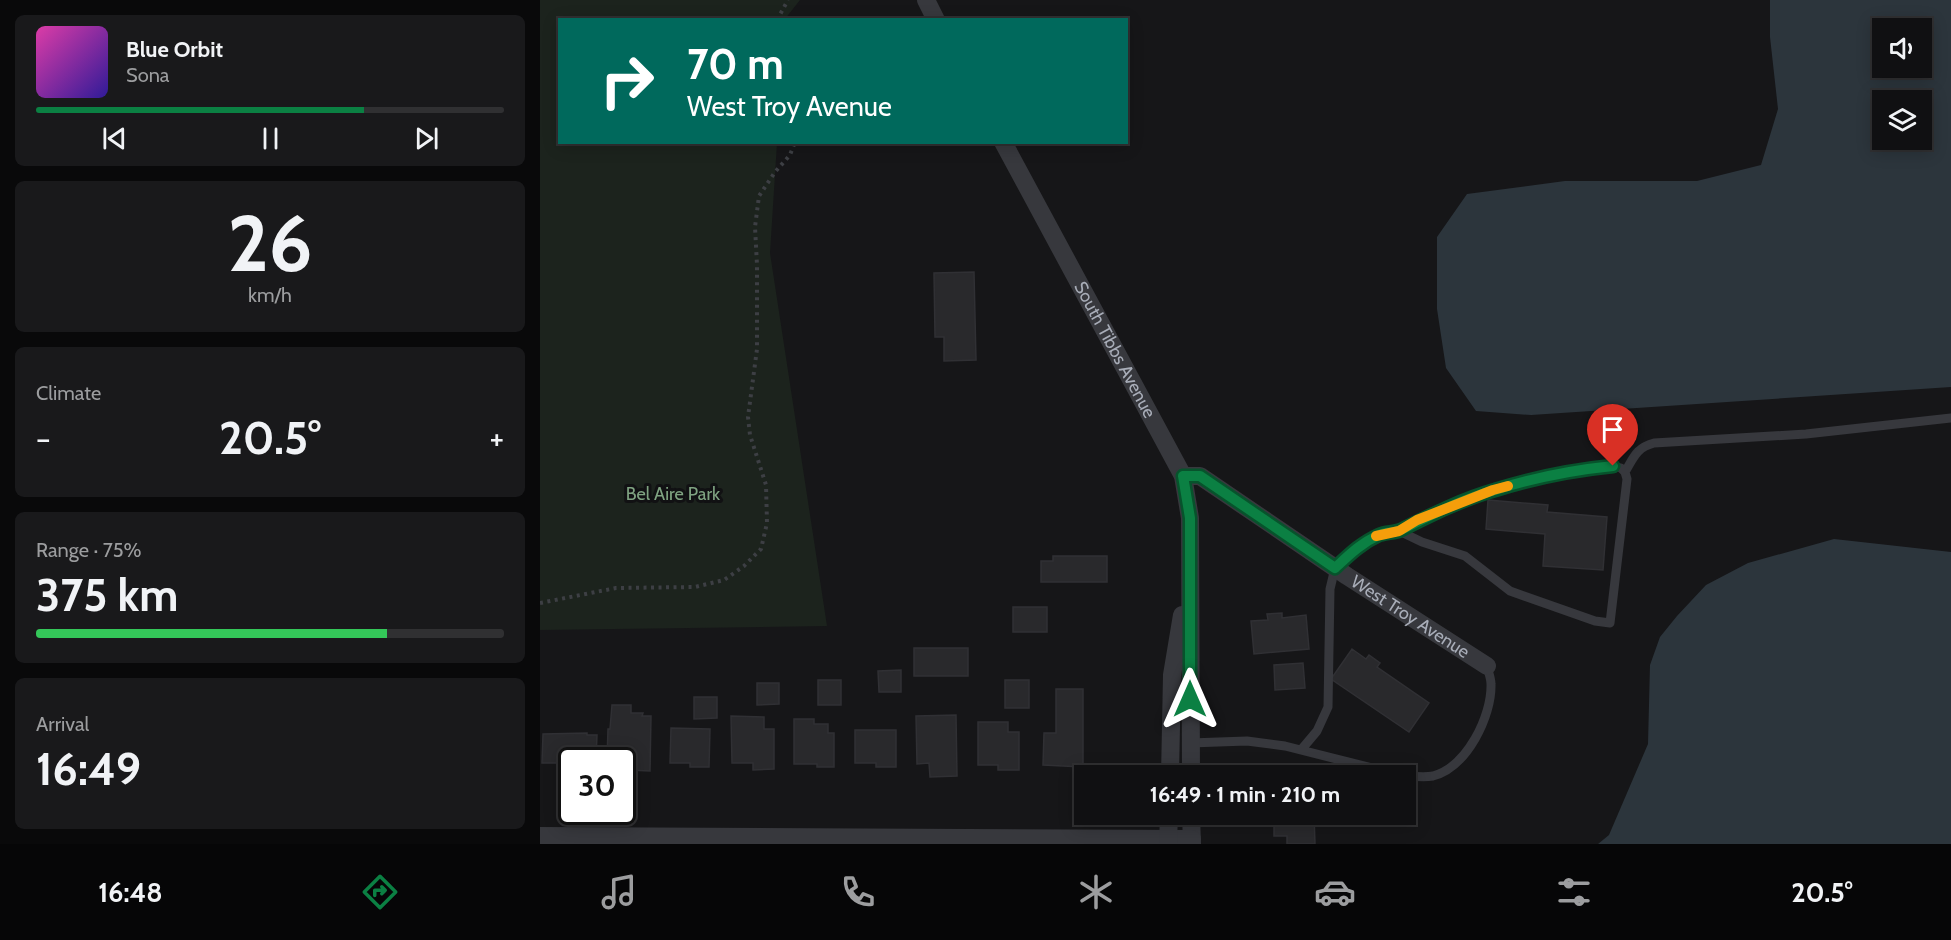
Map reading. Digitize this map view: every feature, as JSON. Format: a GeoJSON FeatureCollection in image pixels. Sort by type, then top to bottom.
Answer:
{"type":"FeatureCollection","features":[{"type":"Feature","properties":{"kind":"street"},"geometry":{"type":"LineString","coordinates":[[926,0],[935,18]]}},
{"type":"Feature","properties":{"kind":"street","name":"South Tibbs Avenue"},"geometry":{"type":"LineString","coordinates":[[1003,144],[1183,476],[1190,518],[1191,765]]}},
{"type":"Feature","properties":{"kind":"street","name":"West Troy Avenue"},"geometry":{"type":"LineString","coordinates":[[1183,476],[1200,476],[1335,568],[1487,666]]}},
{"type":"Feature","properties":{"kind":"street","name":"South Tibbs Avenue"},"geometry":{"type":"LineString","coordinates":[[1170,765],[1172,675],[1191,566]]}},
{"type":"Feature","properties":{"kind":"street"},"geometry":{"type":"LineString","coordinates":[[1168,841],[1169,825]]}},
{"type":"Feature","properties":{"kind":"street"},"geometry":{"type":"LineString","coordinates":[[540,836],[1192,841],[1191,825]]}},
{"type":"Feature","properties":{"kind":"lane"},"geometry":{"type":"LineString","coordinates":[[1625,472],[1637,452],[1644,446],[1654,443],[1806,434],[1951,418]]}},
{"type":"Feature","properties":{"kind":"lane"},"geometry":{"type":"LineString","coordinates":[[1301,750],[1317,731],[1328,707],[1330,589],[1335,568],[1360,544],[1382,534],[1399,531],[1417,520],[1493,490],[1589,469],[1613,466],[1625,472],[1628,487],[1610,623],[1595,621],[1510,591],[1465,556],[1422,543],[1399,531]]}},
{"type":"Feature","properties":{"kind":"lane"},"geometry":{"type":"LineString","coordinates":[[1190,743],[1247,741],[1301,750],[1400,775],[1434,776],[1455,764],[1479,733],[1491,691],[1492,682],[1487,666]]}},
{"type":"Feature","properties":{"kind":"path"},"geometry":{"type":"LineString","coordinates":[[778,18],[788,0]]}},
{"type":"Feature","properties":{"kind":"path"},"geometry":{"type":"LineString","coordinates":[[540,603],[616,588],[695,587],[724,580],[744,566],[761,549],[767,523],[765,485],[750,435],[748,417],[758,349],[758,265],[755,227],[759,196],[790,155],[794,144]]}},
{"type":"Feature","properties":{"kind":"green space","name":"Bel Aire Park"},"geometry":{"type":"Polygon","coordinates":[[[540,0],[800,0],[786,18],[558,18],[558,144],[777,144],[770,253],[827,626],[540,630],[540,0]]]}},
{"type":"Feature","properties":{"kind":"shaded area"},"geometry":{"type":"Polygon","coordinates":[[[1770,0],[1951,0],[1951,387],[1531,415],[1476,411],[1446,368],[1437,309],[1437,237],[1467,194],[1565,181],[1697,181],[1761,165],[1778,109],[1770,37],[1770,0]]]}},
{"type":"Feature","properties":{"kind":"shaded area"},"geometry":{"type":"Polygon","coordinates":[[[1834,539],[1951,552],[1951,844],[1598,844],[1609,835],[1648,744],[1650,665],[1660,637],[1706,585],[1748,563],[1834,539]]]}},
{"type":"Feature","properties":{"kind":"building"},"geometry":{"type":"Polygon","coordinates":[[[974,272],[976,360],[944,361],[944,337],[935,337],[934,273],[974,272]]]}},
{"type":"Feature","properties":{"kind":"building"},"geometry":{"type":"Polygon","coordinates":[[[1488,500],[1548,505],[1547,512],[1607,517],[1603,570],[1543,566],[1545,534],[1486,529],[1488,500]]]}},
{"type":"Feature","properties":{"kind":"building"},"geometry":{"type":"Polygon","coordinates":[[[1053,556],[1107,556],[1107,582],[1041,582],[1041,561],[1053,561],[1053,556]]]}},
{"type":"Feature","properties":{"kind":"building"},"geometry":{"type":"Polygon","coordinates":[[[1013,607],[1047,607],[1047,632],[1013,632],[1013,607]]]}},
{"type":"Feature","properties":{"kind":"building"},"geometry":{"type":"Polygon","coordinates":[[[1282,613],[1282,618],[1306,615],[1309,649],[1254,654],[1251,621],[1268,620],[1267,614],[1282,613]]]}},
{"type":"Feature","properties":{"kind":"building"},"geometry":{"type":"Polygon","coordinates":[[[914,648],[968,648],[968,676],[914,676],[914,648]]]}},
{"type":"Feature","properties":{"kind":"building"},"geometry":{"type":"Polygon","coordinates":[[[1352,649],[1366,659],[1369,655],[1380,663],[1377,667],[1429,703],[1409,732],[1331,679],[1352,649]]]}},
{"type":"Feature","properties":{"kind":"building"},"geometry":{"type":"Polygon","coordinates":[[[1303,663],[1305,688],[1275,690],[1274,665],[1303,663]]]}},
{"type":"Feature","properties":{"kind":"building"},"geometry":{"type":"Polygon","coordinates":[[[901,670],[901,692],[879,692],[878,671],[901,670]]]}},
{"type":"Feature","properties":{"kind":"building"},"geometry":{"type":"Polygon","coordinates":[[[818,680],[841,680],[841,705],[818,705],[818,680]]]}},
{"type":"Feature","properties":{"kind":"building"},"geometry":{"type":"Polygon","coordinates":[[[1005,680],[1029,680],[1029,708],[1005,708],[1005,680]]]}},
{"type":"Feature","properties":{"kind":"building"},"geometry":{"type":"Polygon","coordinates":[[[757,683],[779,683],[779,704],[757,705],[757,683]]]}},
{"type":"Feature","properties":{"kind":"building"},"geometry":{"type":"Polygon","coordinates":[[[1056,689],[1083,689],[1083,765],[1043,765],[1044,733],[1056,733],[1056,689]]]}},
{"type":"Feature","properties":{"kind":"building"},"geometry":{"type":"Polygon","coordinates":[[[694,697],[717,697],[717,718],[694,719],[694,697]]]}},
{"type":"Feature","properties":{"kind":"building"},"geometry":{"type":"Polygon","coordinates":[[[612,705],[631,705],[631,713],[651,716],[650,771],[636,770],[636,747],[607,747],[608,729],[610,729],[612,705]]]}},
{"type":"Feature","properties":{"kind":"building"},"geometry":{"type":"Polygon","coordinates":[[[956,715],[957,776],[930,777],[929,763],[917,764],[916,716],[956,715]]]}},
{"type":"Feature","properties":{"kind":"building"},"geometry":{"type":"Polygon","coordinates":[[[731,716],[764,717],[764,729],[774,729],[774,769],[753,770],[753,763],[732,763],[731,716]]]}},
{"type":"Feature","properties":{"kind":"building"},"geometry":{"type":"Polygon","coordinates":[[[794,719],[814,719],[814,724],[828,724],[828,733],[834,733],[834,767],[794,764],[794,719]]]}},
{"type":"Feature","properties":{"kind":"building"},"geometry":{"type":"Polygon","coordinates":[[[978,722],[1008,722],[1008,732],[1019,732],[1019,770],[998,770],[998,765],[978,765],[978,722]]]}},
{"type":"Feature","properties":{"kind":"building"},"geometry":{"type":"Polygon","coordinates":[[[671,728],[710,729],[709,767],[690,767],[690,763],[670,763],[671,728]]]}},
{"type":"Feature","properties":{"kind":"building"},"geometry":{"type":"Polygon","coordinates":[[[855,730],[896,730],[896,767],[876,767],[876,763],[855,763],[855,730]]]}},
{"type":"Feature","properties":{"kind":"building"},"geometry":{"type":"Polygon","coordinates":[[[587,733],[587,735],[597,735],[596,747],[558,747],[558,763],[542,763],[543,734],[587,733]]]}},
{"type":"Feature","properties":{"kind":"building"},"geometry":{"type":"Polygon","coordinates":[[[1274,825],[1314,825],[1315,844],[1287,844],[1287,836],[1274,836],[1274,825]]]}},
{"type":"Feature","properties":{"kind":"slow traffic"},"geometry":{"type":"LineString","coordinates":[[1376,536],[1399,531],[1417,520],[1508,486]]}},
{"type":"Feature","properties":{"kind":"route"},"geometry":{"type":"LineString","coordinates":[[1190,699],[1190,518],[1183,476],[1200,476],[1335,568],[1360,544],[1382,534],[1399,531],[1417,520],[1493,490],[1543,478],[1613,466]]}}]}
